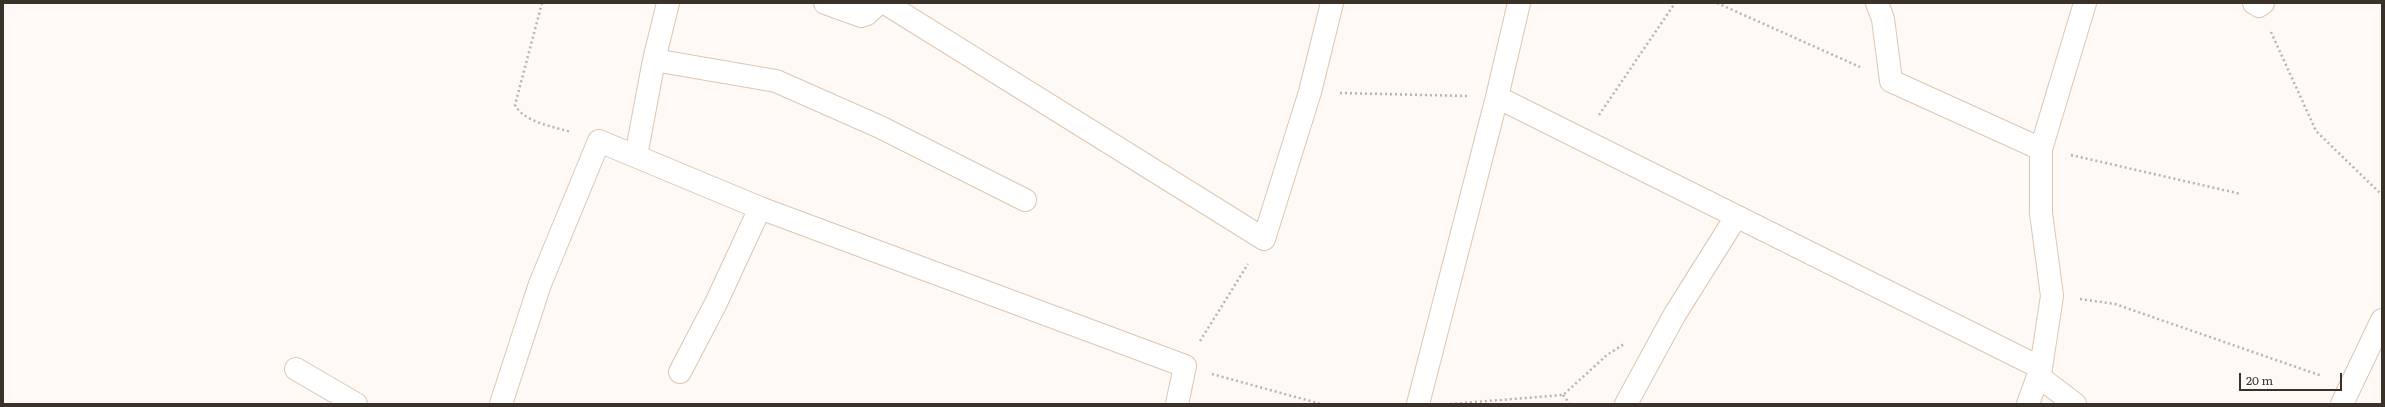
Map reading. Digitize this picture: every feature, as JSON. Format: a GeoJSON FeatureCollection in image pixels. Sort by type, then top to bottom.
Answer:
{"type":"FeatureCollection","features":[{"type":"Feature","properties":{"kind":"street"},"geometry":{"type":"LineString","coordinates":[[636,156],[654,60],[668,3]]}},
{"type":"Feature","properties":{"kind":"street"},"geometry":{"type":"LineString","coordinates":[[825,3],[861,16],[867,14],[879,3]]}},
{"type":"Feature","properties":{"kind":"street"},"geometry":{"type":"LineString","coordinates":[[885,3],[1264,239],[1310,92],[1332,3]]}},
{"type":"Feature","properties":{"kind":"street"},"geometry":{"type":"LineString","coordinates":[[1418,404],[1498,96],[1519,3]]}},
{"type":"Feature","properties":{"kind":"street"},"geometry":{"type":"LineString","coordinates":[[1877,3],[1883,19],[1891,81],[2041,148]]}},
{"type":"Feature","properties":{"kind":"street"},"geometry":{"type":"LineString","coordinates":[[2028,404],[2040,372],[2052,296],[2040,213],[2041,148],[2085,3]]}},
{"type":"Feature","properties":{"kind":"street"},"geometry":{"type":"LineString","coordinates":[[654,60],[776,81],[880,127],[1025,200]]}},
{"type":"Feature","properties":{"kind":"street"},"geometry":{"type":"LineString","coordinates":[[1498,96],[2040,372],[2075,404]]}},
{"type":"Feature","properties":{"kind":"street"},"geometry":{"type":"LineString","coordinates":[[501,404],[540,284],[599,141],[760,208],[1185,366],[1177,404]]}},
{"type":"Feature","properties":{"kind":"street"},"geometry":{"type":"LineString","coordinates":[[680,372],[716,303],[760,208]]}},
{"type":"Feature","properties":{"kind":"street"},"geometry":{"type":"LineString","coordinates":[[1626,404],[1675,314],[1736,217]]}},
{"type":"Feature","properties":{"kind":"street"},"geometry":{"type":"LineString","coordinates":[[2346,395],[2382,320]]}},
{"type":"Feature","properties":{"kind":"street"},"geometry":{"type":"LineString","coordinates":[[296,369],[356,404]]}},
{"type":"Feature","properties":{"kind":"path"},"geometry":{"type":"LineString","coordinates":[[542,3],[515,105],[519,112],[544,123],[599,141]]}},
{"type":"Feature","properties":{"kind":"path"},"geometry":{"type":"LineString","coordinates":[[1582,139],[1675,3]]}},
{"type":"Feature","properties":{"kind":"path"},"geometry":{"type":"LineString","coordinates":[[1717,3],[1891,81]]}},
{"type":"Feature","properties":{"kind":"path"},"geometry":{"type":"LineString","coordinates":[[2259,4],[2316,131],[2382,195]]}},
{"type":"Feature","properties":{"kind":"path"},"geometry":{"type":"LineString","coordinates":[[1310,92],[1498,96]]}},
{"type":"Feature","properties":{"kind":"path"},"geometry":{"type":"LineString","coordinates":[[2041,148],[2240,194]]}},
{"type":"Feature","properties":{"kind":"path"},"geometry":{"type":"LineString","coordinates":[[1264,239],[1185,366],[1321,404]]}},
{"type":"Feature","properties":{"kind":"path"},"geometry":{"type":"LineString","coordinates":[[2052,296],[2115,304],[2346,395]]}},
{"type":"Feature","properties":{"kind":"path"},"geometry":{"type":"LineString","coordinates":[[1450,404],[1563,395],[1607,355],[1627,343]]}},
{"type":"Feature","properties":{"kind":"path"},"geometry":{"type":"LineString","coordinates":[[1563,395],[1570,404]]}}]}
